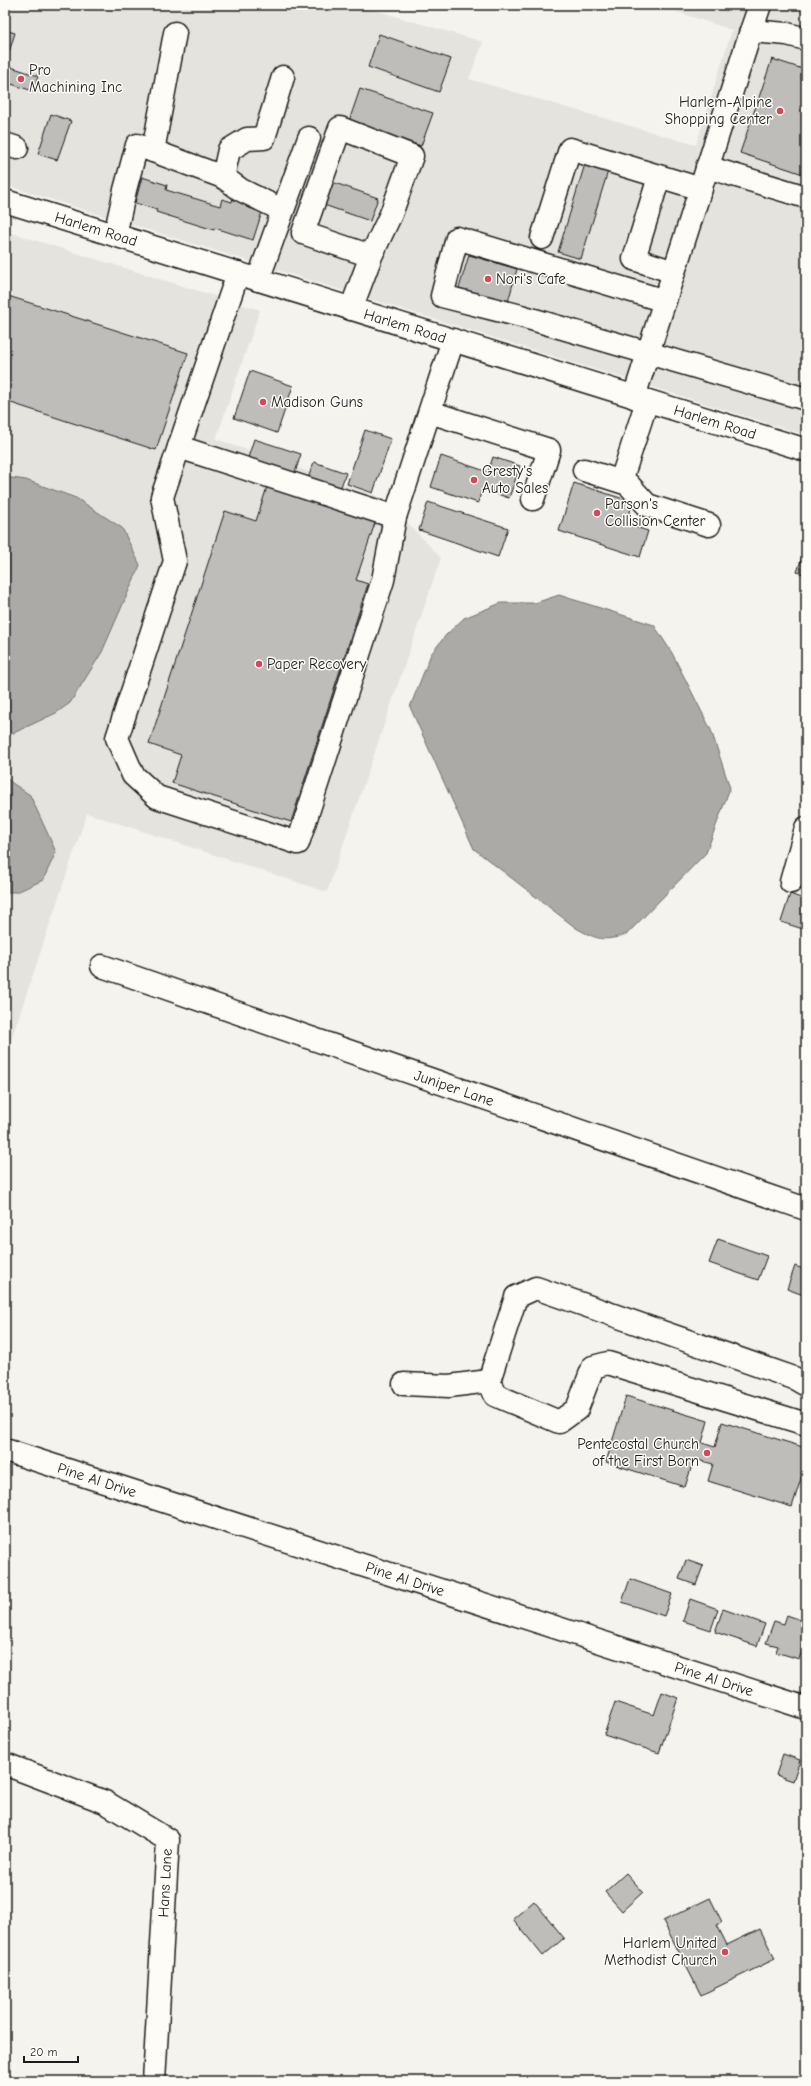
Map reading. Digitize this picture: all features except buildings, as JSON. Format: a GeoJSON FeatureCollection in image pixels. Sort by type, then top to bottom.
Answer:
{"type":"FeatureCollection","features":[{"type":"Feature","properties":{"kind":"street"},"geometry":{"type":"LineString","coordinates":[[622,482],[641,399],[648,352],[760,5]]}},
{"type":"Feature","properties":{"kind":"street"},"geometry":{"type":"LineString","coordinates":[[751,31],[787,34],[806,39]]}},
{"type":"Feature","properties":{"kind":"street"},"geometry":{"type":"LineString","coordinates":[[153,151],[174,33]]}},
{"type":"Feature","properties":{"kind":"street"},"geometry":{"type":"LineString","coordinates":[[223,177],[229,150],[247,139],[264,138],[283,76]]}},
{"type":"Feature","properties":{"kind":"street"},"geometry":{"type":"LineString","coordinates":[[351,309],[371,256],[391,214],[412,156],[340,128],[303,233],[371,256]]}},
{"type":"Feature","properties":{"kind":"street"},"geometry":{"type":"LineString","coordinates":[[258,280],[309,138]]}},
{"type":"Feature","properties":{"kind":"street"},"geometry":{"type":"LineString","coordinates":[[115,235],[137,145],[223,177],[241,190],[282,210]]}},
{"type":"Feature","properties":{"kind":"street"},"geometry":{"type":"LineString","coordinates":[[542,238],[570,149],[701,189]]}},
{"type":"Feature","properties":{"kind":"street"},"geometry":{"type":"LineString","coordinates":[[707,168],[806,197]]}},
{"type":"Feature","properties":{"kind":"street"},"geometry":{"type":"LineString","coordinates":[[659,177],[634,259],[674,272]]}},
{"type":"Feature","properties":{"kind":"street","name":"Harlem Road"},"geometry":{"type":"LineString","coordinates":[[5,201],[806,450]]}},
{"type":"Feature","properties":{"kind":"street"},"geometry":{"type":"LineString","coordinates":[[665,301],[457,238],[442,296],[521,316],[806,399]]}},
{"type":"Feature","properties":{"kind":"street"},"geometry":{"type":"LineString","coordinates":[[238,273],[162,497],[175,561],[117,738],[133,775],[157,797],[298,843],[383,580],[395,517],[453,340]]}},
{"type":"Feature","properties":{"kind":"street"},"geometry":{"type":"LineString","coordinates":[[430,412],[549,450],[533,499]]}},
{"type":"Feature","properties":{"kind":"street"},"geometry":{"type":"LineString","coordinates":[[179,447],[395,517]]}},
{"type":"Feature","properties":{"kind":"street"},"geometry":{"type":"LineString","coordinates":[[584,470],[628,484],[647,505],[709,525]]}},
{"type":"Feature","properties":{"kind":"street"},"geometry":{"type":"LineString","coordinates":[[791,882],[806,828]]}},
{"type":"Feature","properties":{"kind":"street","name":"Juniper Lane"},"geometry":{"type":"LineString","coordinates":[[102,966],[806,1209]]}},
{"type":"Feature","properties":{"kind":"street"},"geometry":{"type":"LineString","coordinates":[[806,1385],[794,1378],[536,1288],[516,1297],[489,1381],[495,1395],[559,1422],[577,1410],[593,1367],[608,1363],[806,1424]]}},
{"type":"Feature","properties":{"kind":"street"},"geometry":{"type":"LineString","coordinates":[[404,1384],[449,1386],[489,1381]]}},
{"type":"Feature","properties":{"kind":"street","name":"Pine Al Drive"},"geometry":{"type":"LineString","coordinates":[[5,1450],[806,1708]]}},
{"type":"Feature","properties":{"kind":"street","name":"Hans Lane"},"geometry":{"type":"LineString","coordinates":[[5,1764],[105,1802],[168,1840],[154,2081]]}},
{"type":"Feature","properties":{"kind":"shaded area"},"geometry":{"type":"Polygon","coordinates":[[[5,5],[357,5],[483,42],[469,79],[696,145],[732,30],[656,5],[806,5],[806,435],[5,185],[5,5]]]}},
{"type":"Feature","properties":{"kind":"shaded area"},"geometry":{"type":"Polygon","coordinates":[[[5,231],[260,310],[216,439],[385,499],[441,558],[327,892],[87,813],[5,1058],[5,231]]]}},
{"type":"Feature","properties":{"kind":"shaded area"},"geometry":{"type":"Polygon","coordinates":[[[5,477],[26,480],[76,498],[122,528],[140,565],[102,652],[70,703],[56,713],[5,737],[5,477]]]}},
{"type":"Feature","properties":{"kind":"shaded area"},"geometry":{"type":"Polygon","coordinates":[[[559,595],[654,625],[672,653],[711,730],[730,788],[706,853],[627,934],[607,939],[590,935],[576,928],[474,849],[410,707],[431,654],[446,635],[464,618],[501,603],[535,603],[559,595]]]}},
{"type":"Feature","properties":{"kind":"shaded area"},"geometry":{"type":"Polygon","coordinates":[[[5,776],[12,783],[30,795],[56,852],[43,880],[17,892],[5,892],[5,776]]]}},
{"type":"Feature","properties":{"kind":"place","name":"Pro Machining Inc"},"geometry":{"type":"Point","coordinates":[21,79]}},
{"type":"Feature","properties":{"kind":"place","name":"Harlem-Alpine Shopping Center"},"geometry":{"type":"Point","coordinates":[780,111]}},
{"type":"Feature","properties":{"kind":"place","name":"Nori's Cafe"},"geometry":{"type":"Point","coordinates":[488,279]}},
{"type":"Feature","properties":{"kind":"place","name":"Madison Guns"},"geometry":{"type":"Point","coordinates":[263,402]}},
{"type":"Feature","properties":{"kind":"place","name":"Gresty's Auto Sales"},"geometry":{"type":"Point","coordinates":[474,480]}},
{"type":"Feature","properties":{"kind":"place","name":"Parson's Collision Center"},"geometry":{"type":"Point","coordinates":[597,513]}},
{"type":"Feature","properties":{"kind":"place","name":"Paper Recovery"},"geometry":{"type":"Point","coordinates":[259,664]}},
{"type":"Feature","properties":{"kind":"place","name":"Pentecostal Church of the First Born"},"geometry":{"type":"Point","coordinates":[707,1453]}},
{"type":"Feature","properties":{"kind":"place","name":"Harlem United Methodist Church"},"geometry":{"type":"Point","coordinates":[725,1952]}}]}
